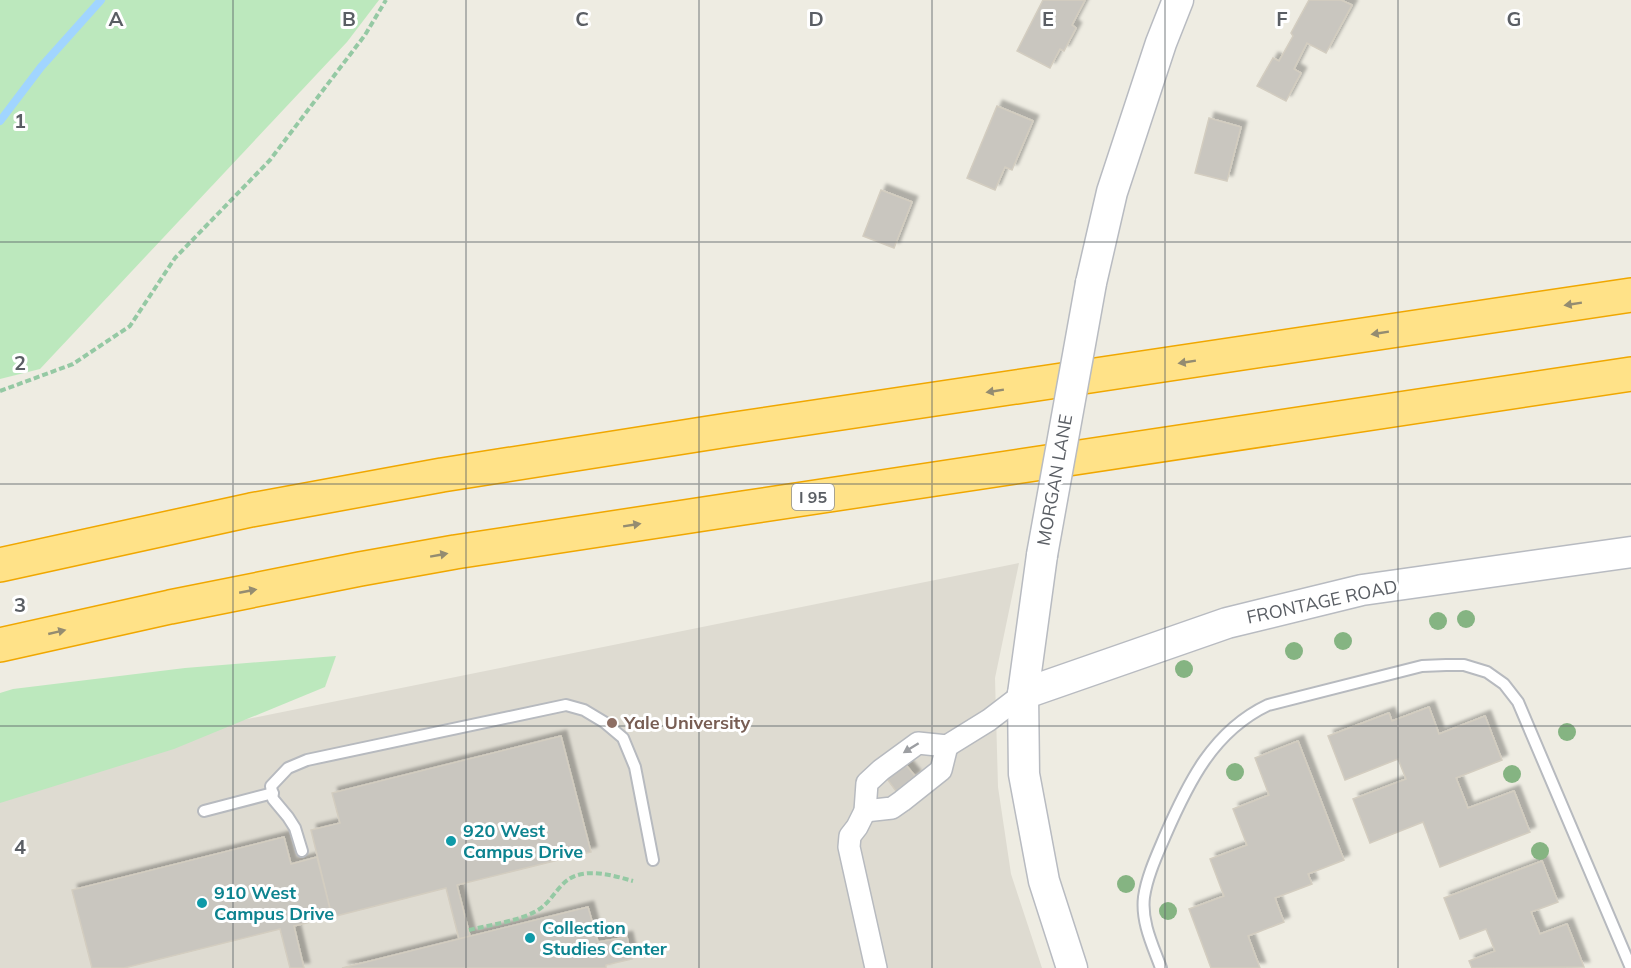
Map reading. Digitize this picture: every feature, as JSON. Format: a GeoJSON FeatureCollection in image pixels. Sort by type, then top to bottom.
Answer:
{"type":"FeatureCollection","features":[{"type":"Feature","properties":{"kind":"highway"},"geometry":{"type":"LineString","coordinates":[[0,565],[251,510],[454,473],[1631,295]]}},
{"type":"Feature","properties":{"kind":"highway","name":"I 95"},"geometry":{"type":"LineString","coordinates":[[0,645],[170,607],[455,552],[1631,374]]}},
{"type":"Feature","properties":{"kind":"street","name":"MORGAN LANE"},"geometry":{"type":"LineString","coordinates":[[1072,968],[1044,881],[1024,774],[1023,694],[1042,555],[1091,283],[1112,192],[1161,43],[1178,0]]}},
{"type":"Feature","properties":{"kind":"street","name":"FRONTAGE ROAD"},"geometry":{"type":"LineString","coordinates":[[1023,694],[1227,623],[1362,590],[1631,552]]}},
{"type":"Feature","properties":{"kind":"street"},"geometry":{"type":"LineString","coordinates":[[876,968],[849,847],[850,836],[865,811],[867,783],[918,743],[947,746],[989,720],[1023,694]]}},
{"type":"Feature","properties":{"kind":"street"},"geometry":{"type":"LineString","coordinates":[[865,811],[892,808],[902,801],[941,770],[947,746]]}},
{"type":"Feature","properties":{"kind":"lane"},"geometry":{"type":"LineString","coordinates":[[1161,968],[1146,926],[1144,898],[1154,863],[1196,772],[1232,728],[1250,714],[1268,705],[1422,666],[1464,664],[1487,672],[1504,684],[1518,702],[1631,968]]}},
{"type":"Feature","properties":{"kind":"lane"},"geometry":{"type":"LineString","coordinates":[[302,851],[295,828],[273,799],[272,786],[288,768],[308,760],[566,705],[585,710],[604,722],[622,738],[635,767],[653,860]]}},
{"type":"Feature","properties":{"kind":"lane"},"geometry":{"type":"LineString","coordinates":[[204,811],[273,793]]}},
{"type":"Feature","properties":{"kind":"path"},"geometry":{"type":"LineString","coordinates":[[0,391],[73,364],[130,326],[176,258],[270,160],[365,35],[386,0]]}},
{"type":"Feature","properties":{"kind":"path"},"geometry":{"type":"LineString","coordinates":[[469,930],[530,915],[548,904],[563,883],[572,877],[586,873],[599,873],[633,881]]}},
{"type":"Feature","properties":{"kind":"shaded area","name":"Yale University"},"geometry":{"type":"Polygon","coordinates":[[[1019,563],[995,678],[998,787],[1011,874],[1042,968],[0,968],[0,769],[1019,563]]]}},
{"type":"Feature","properties":{"kind":"green space"},"geometry":{"type":"Polygon","coordinates":[[[0,0],[379,0],[347,42],[40,369],[0,379],[0,0]]]}},
{"type":"Feature","properties":{"kind":"green space"},"geometry":{"type":"Polygon","coordinates":[[[336,656],[325,687],[174,749],[0,803],[0,693],[13,689],[185,668],[336,656]]]}},
{"type":"Feature","properties":{"kind":"building"},"geometry":{"type":"Polygon","coordinates":[[[1043,0],[1085,0],[1072,25],[1076,28],[1064,51],[1060,49],[1050,68],[1017,51],[1043,0]]]}},
{"type":"Feature","properties":{"kind":"building"},"geometry":{"type":"Polygon","coordinates":[[[1309,0],[1341,0],[1352,5],[1326,53],[1307,43],[1294,69],[1301,73],[1286,101],[1257,86],[1273,58],[1279,61],[1309,0]]]}},
{"type":"Feature","properties":{"kind":"building"},"geometry":{"type":"Polygon","coordinates":[[[997,106],[1033,121],[1012,170],[1005,167],[995,190],[967,178],[997,106]]]}},
{"type":"Feature","properties":{"kind":"building"},"geometry":{"type":"Polygon","coordinates":[[[1209,118],[1241,127],[1227,181],[1195,173],[1209,118]]]}},
{"type":"Feature","properties":{"kind":"building"},"geometry":{"type":"Polygon","coordinates":[[[881,190],[912,202],[894,248],[863,236],[881,190]]]}},
{"type":"Feature","properties":{"kind":"building"},"geometry":{"type":"Polygon","coordinates":[[[1429,707],[1439,734],[1485,716],[1502,760],[1456,778],[1468,808],[1514,791],[1530,832],[1440,867],[1423,822],[1370,843],[1353,799],[1406,779],[1398,759],[1345,780],[1328,736],[1389,713],[1392,721],[1429,707]]]}},
{"type":"Feature","properties":{"kind":"building","name":"920 West Campus Drive"},"geometry":{"type":"Polygon","coordinates":[[[561,736],[591,852],[457,885],[470,936],[459,939],[446,888],[332,917],[311,830],[340,823],[332,793],[561,736]]]}},
{"type":"Feature","properties":{"kind":"building"},"geometry":{"type":"Polygon","coordinates":[[[1298,741],[1344,860],[1308,874],[1312,884],[1275,898],[1284,922],[1248,936],[1260,968],[1211,968],[1189,909],[1224,896],[1210,859],[1247,845],[1233,809],[1269,795],[1255,758],[1298,741]]]}},
{"type":"Feature","properties":{"kind":"building"},"geometry":{"type":"Polygon","coordinates":[[[906,765],[915,776],[896,791],[887,779],[906,765]]]}},
{"type":"Feature","properties":{"kind":"building","name":"910 West Campus Drive"},"geometry":{"type":"Polygon","coordinates":[[[284,837],[291,864],[317,857],[332,917],[294,926],[304,968],[290,968],[280,929],[124,968],[92,968],[72,890],[284,837]]]}},
{"type":"Feature","properties":{"kind":"building"},"geometry":{"type":"Polygon","coordinates":[[[1542,861],[1558,902],[1531,912],[1540,934],[1567,924],[1584,967],[1472,968],[1469,961],[1495,951],[1486,929],[1460,939],[1444,898],[1542,861]]]}},
{"type":"Feature","properties":{"kind":"building","name":"Collection Studies Center"},"geometry":{"type":"Polygon","coordinates":[[[588,907],[598,942],[627,937],[632,959],[606,965],[606,968],[342,968],[588,907]]]}},
{"type":"Feature","properties":{"kind":"waterway"},"geometry":{"type":"LineString","coordinates":[[0,121],[41,67],[101,0]]}},
{"type":"Feature","properties":{"kind":"place","name":"Yale University"},"geometry":{"type":"Point","coordinates":[612,723]}},
{"type":"Feature","properties":{"kind":"place","name":"920 West Campus Drive"},"geometry":{"type":"Point","coordinates":[451,841]}},
{"type":"Feature","properties":{"kind":"place","name":"910 West Campus Drive"},"geometry":{"type":"Point","coordinates":[202,903]}},
{"type":"Feature","properties":{"kind":"place","name":"Collection Studies Center"},"geometry":{"type":"Point","coordinates":[530,938]}}]}
